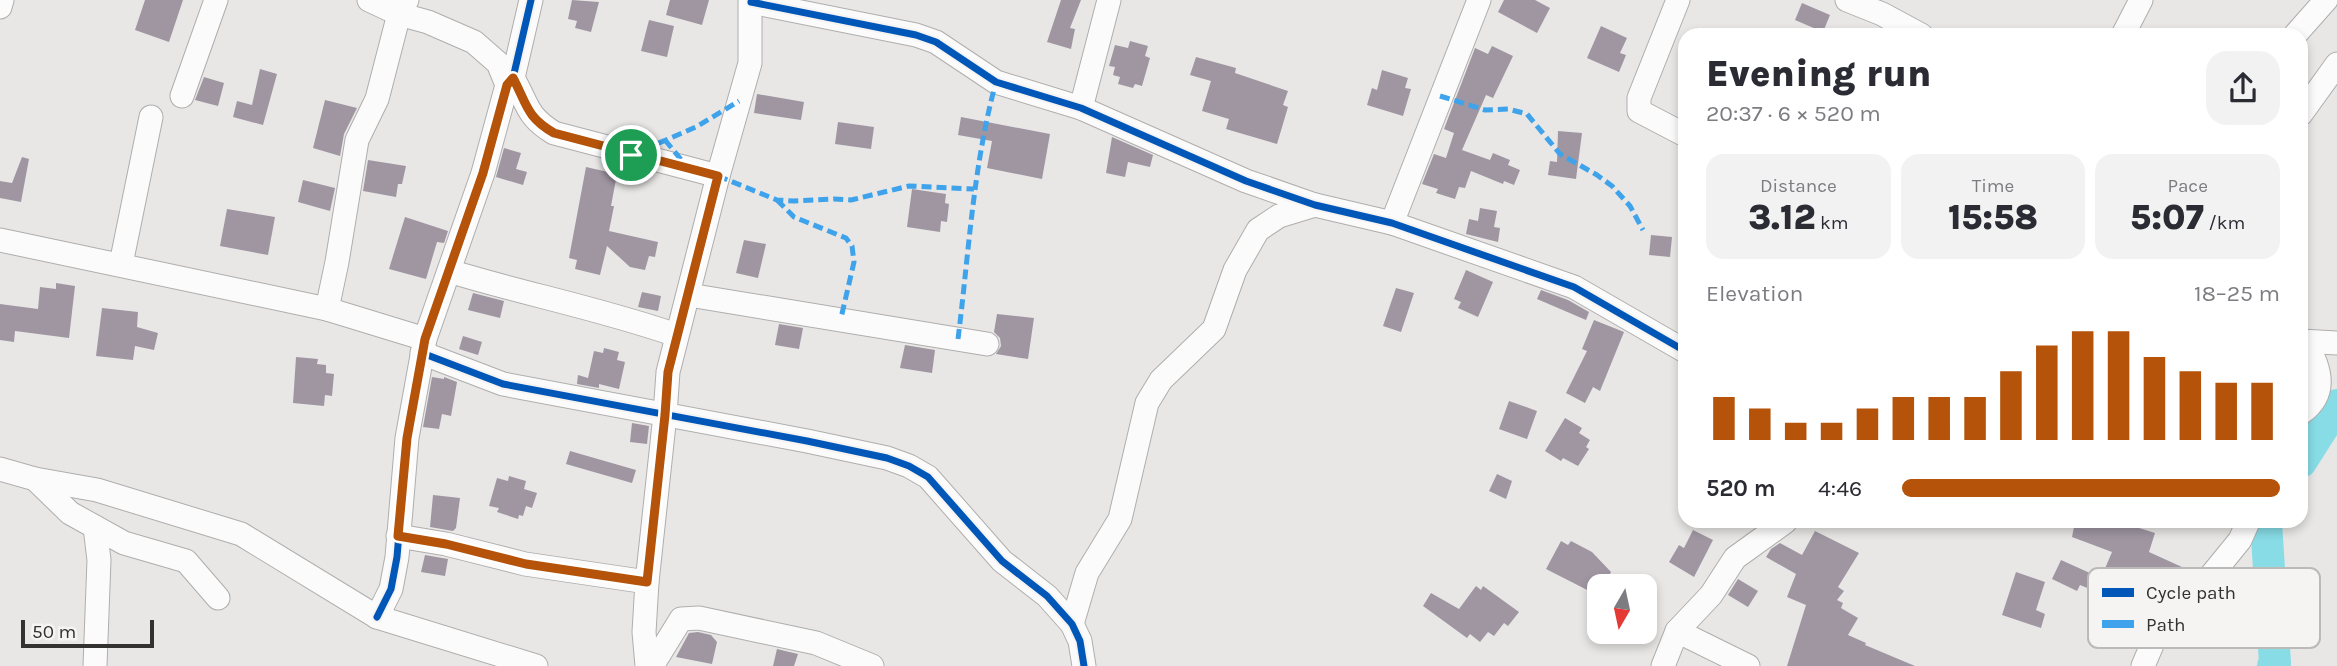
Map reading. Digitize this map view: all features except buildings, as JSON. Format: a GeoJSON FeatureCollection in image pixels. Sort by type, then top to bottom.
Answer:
{"type":"FeatureCollection","features":[{"type":"Feature","properties":{"kind":"street"},"geometry":{"type":"LineString","coordinates":[[0,8],[2,0]]}},
{"type":"Feature","properties":{"kind":"street"},"geometry":{"type":"LineString","coordinates":[[183,96],[216,0]]}},
{"type":"Feature","properties":{"kind":"street"},"geometry":{"type":"LineString","coordinates":[[369,0],[403,7],[428,22],[474,42],[498,63],[530,114],[554,133],[718,176]]}},
{"type":"Feature","properties":{"kind":"street"},"geometry":{"type":"LineString","coordinates":[[377,617],[391,589],[407,438],[424,346],[483,173],[531,0]]}},
{"type":"Feature","properties":{"kind":"street"},"geometry":{"type":"LineString","coordinates":[[1081,108],[1109,0]]}},
{"type":"Feature","properties":{"kind":"street"},"geometry":{"type":"LineString","coordinates":[[1392,223],[1479,0]]}},
{"type":"Feature","properties":{"kind":"street"},"geometry":{"type":"LineString","coordinates":[[1678,0],[1639,98],[1639,110],[1678,131]]}},
{"type":"Feature","properties":{"kind":"street"},"geometry":{"type":"LineString","coordinates":[[1847,0],[1908,28]]}},
{"type":"Feature","properties":{"kind":"street"},"geometry":{"type":"LineString","coordinates":[[2127,28],[2141,0]]}},
{"type":"Feature","properties":{"kind":"street"},"geometry":{"type":"LineString","coordinates":[[2301,28],[2326,0]]}},
{"type":"Feature","properties":{"kind":"street"},"geometry":{"type":"LineString","coordinates":[[650,666],[644,632],[647,582],[668,372],[750,63],[750,1],[916,35],[936,42],[996,82],[1081,108],[1246,181],[1315,205],[1392,223],[1574,287],[1678,347]]}},
{"type":"Feature","properties":{"kind":"street"},"geometry":{"type":"LineString","coordinates":[[327,309],[357,140],[377,99],[403,7]]}},
{"type":"Feature","properties":{"kind":"street"},"geometry":{"type":"LineString","coordinates":[[2308,104],[2337,64]]}},
{"type":"Feature","properties":{"kind":"street"},"geometry":{"type":"LineString","coordinates":[[121,264],[151,117]]}},
{"type":"Feature","properties":{"kind":"street"},"geometry":{"type":"LineString","coordinates":[[1072,624],[1087,573],[1120,519],[1147,403],[1161,380],[1214,329],[1235,270],[1258,230],[1279,216],[1315,205]]}},
{"type":"Feature","properties":{"kind":"street"},"geometry":{"type":"LineString","coordinates":[[0,240],[327,309],[424,346],[503,384],[807,441],[887,458],[909,466],[928,477],[1002,561],[1048,596],[1072,624],[1080,641],[1084,666]]}},
{"type":"Feature","properties":{"kind":"street"},"geometry":{"type":"LineString","coordinates":[[449,271],[516,291],[628,318],[676,335]]}},
{"type":"Feature","properties":{"kind":"street"},"geometry":{"type":"LineString","coordinates":[[689,295],[986,344]]}},
{"type":"Feature","properties":{"kind":"street"},"geometry":{"type":"LineString","coordinates":[[2308,342],[2337,343]]}},
{"type":"Feature","properties":{"kind":"street"},"geometry":{"type":"LineString","coordinates":[[2308,349],[2317,361],[2320,382],[2308,407]]}},
{"type":"Feature","properties":{"kind":"street"},"geometry":{"type":"LineString","coordinates":[[0,469],[36,479],[97,490],[241,534],[377,617],[536,666]]}},
{"type":"Feature","properties":{"kind":"street"},"geometry":{"type":"LineString","coordinates":[[36,479],[69,513],[94,527],[124,543],[186,561],[218,598]]}},
{"type":"Feature","properties":{"kind":"street"},"geometry":{"type":"LineString","coordinates":[[94,527],[99,560],[96,666]]}},
{"type":"Feature","properties":{"kind":"street"},"geometry":{"type":"LineString","coordinates":[[1663,666],[1677,631],[1711,595],[1735,558],[1777,528]]}},
{"type":"Feature","properties":{"kind":"street"},"geometry":{"type":"LineString","coordinates":[[2217,568],[2239,541],[2245,528]]}},
{"type":"Feature","properties":{"kind":"street"},"geometry":{"type":"LineString","coordinates":[[398,536],[446,544],[526,564],[647,582]]}},
{"type":"Feature","properties":{"kind":"street"},"geometry":{"type":"LineString","coordinates":[[650,666],[681,619],[699,618],[816,643],[872,666]]}},
{"type":"Feature","properties":{"kind":"street"},"geometry":{"type":"LineString","coordinates":[[1677,631],[1748,666]]}},
{"type":"Feature","properties":{"kind":"street"},"geometry":{"type":"LineString","coordinates":[[2143,666],[2151,648]]}},
{"type":"Feature","properties":{"kind":"waterway"},"geometry":{"type":"LineString","coordinates":[[2308,451],[2337,405]]}},
{"type":"Feature","properties":{"kind":"waterway"},"geometry":{"type":"LineString","coordinates":[[2266,528],[2269,568]]}},
{"type":"Feature","properties":{"kind":"waterway"},"geometry":{"type":"LineString","coordinates":[[2273,666],[2274,648]]}},
{"type":"Feature","properties":{"kind":"marked path"},"geometry":{"type":"LineString","coordinates":[[958,339],[972,209],[996,82]]}},
{"type":"Feature","properties":{"kind":"marked path"},"geometry":{"type":"LineString","coordinates":[[1440,96],[1485,110],[1508,109],[1527,114],[1560,154],[1612,186],[1630,206],[1643,230]]}},
{"type":"Feature","properties":{"kind":"marked path"},"geometry":{"type":"LineString","coordinates":[[631,155],[696,127],[739,101]]}},
{"type":"Feature","properties":{"kind":"marked path"},"geometry":{"type":"LineString","coordinates":[[665,140],[688,168]]}},
{"type":"Feature","properties":{"kind":"marked path"},"geometry":{"type":"LineString","coordinates":[[718,176],[777,200],[794,201],[851,200],[909,186],[974,189]]}},
{"type":"Feature","properties":{"kind":"marked path"},"geometry":{"type":"LineString","coordinates":[[777,200],[794,217],[846,238],[852,246],[854,262],[841,318]]}},
{"type":"Feature","properties":{"kind":"cycle path"},"geometry":{"type":"LineString","coordinates":[[377,617],[391,589],[397,557],[407,438],[425,339],[483,173],[507,85],[513,78],[531,0]]}},
{"type":"Feature","properties":{"kind":"cycle path"},"geometry":{"type":"LineString","coordinates":[[751,2],[916,35],[936,42],[996,82],[1081,108],[1246,181],[1315,205],[1392,223],[1574,287],[1678,347]]}},
{"type":"Feature","properties":{"kind":"cycle path"},"geometry":{"type":"LineString","coordinates":[[422,353],[503,384],[807,441],[887,458],[909,466],[928,477],[1002,561],[1047,596],[1072,624],[1080,641],[1084,666]]}},
{"type":"Feature","properties":{"kind":"route"},"geometry":{"type":"LineString","coordinates":[[513,78],[530,114],[554,133],[594,142],[631,155],[718,176],[668,372],[647,582],[526,564],[446,544],[398,536],[407,438],[425,339],[483,173],[507,85],[513,78]]}}]}
